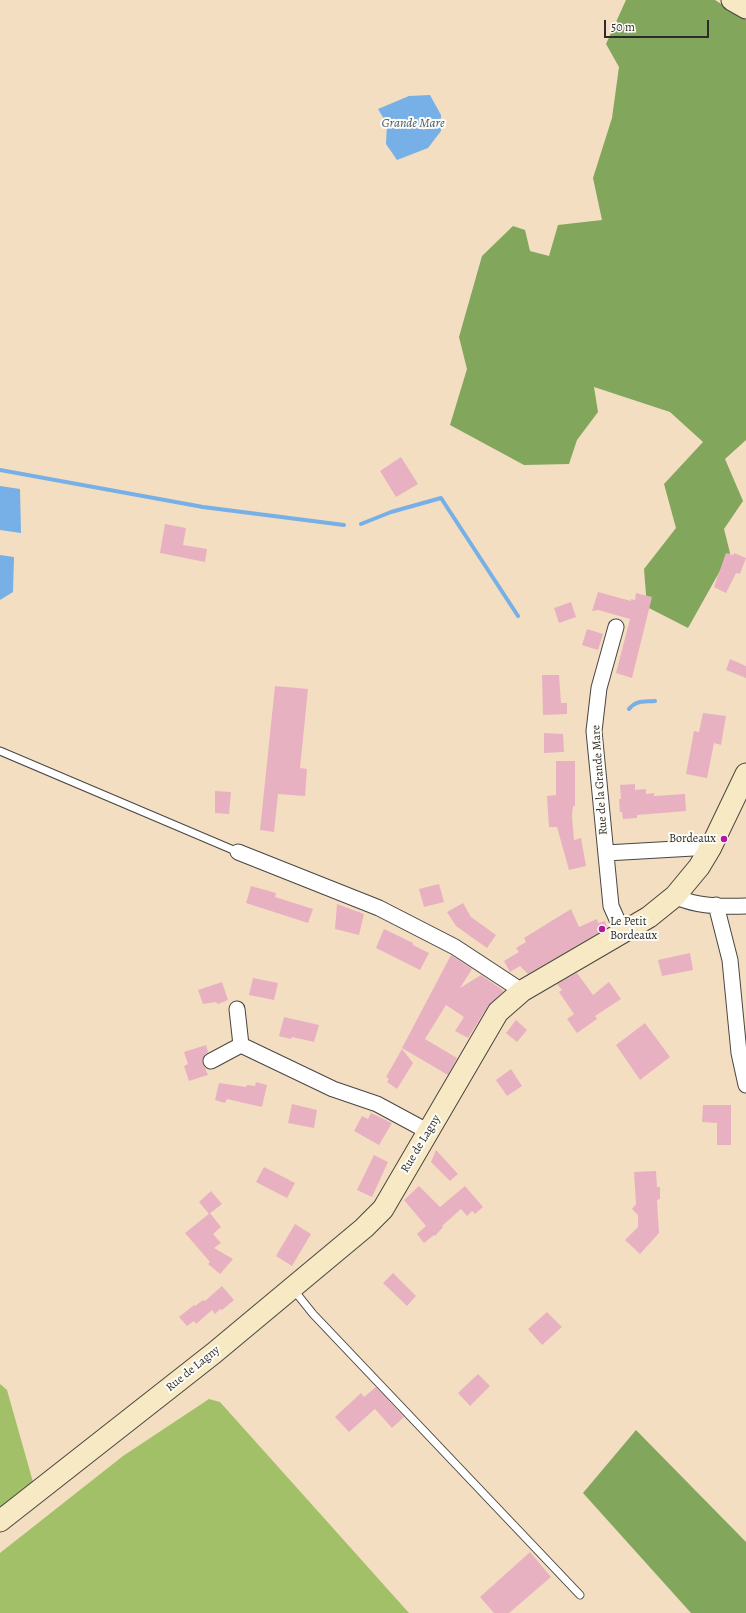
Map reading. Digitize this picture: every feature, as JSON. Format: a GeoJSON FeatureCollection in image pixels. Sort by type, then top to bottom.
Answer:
{"type":"FeatureCollection","features":[{"type":"Feature","properties":{"kind":"main road"},"geometry":{"type":"LineString","coordinates":[[732,0],[746,8]]}},
{"type":"Feature","properties":{"kind":"main road","name":"Rue de Lagny"},"geometry":{"type":"LineString","coordinates":[[0,1521],[214,1353],[364,1228],[382,1210],[498,1012],[522,992],[649,917],[675,896],[699,867],[711,847],[746,774]]}},
{"type":"Feature","properties":{"kind":"street","name":"Rue de la Grande Mare"},"geometry":{"type":"LineString","coordinates":[[616,627],[599,688],[594,731],[610,906],[623,933]]}},
{"type":"Feature","properties":{"kind":"street"},"geometry":{"type":"LineString","coordinates":[[606,853],[711,847]]}},
{"type":"Feature","properties":{"kind":"street"},"geometry":{"type":"LineString","coordinates":[[238,852],[379,908],[455,947],[522,992]]}},
{"type":"Feature","properties":{"kind":"street"},"geometry":{"type":"LineString","coordinates":[[675,896],[684,901],[716,905],[746,906]]}},
{"type":"Feature","properties":{"kind":"street"},"geometry":{"type":"LineString","coordinates":[[716,905],[730,960],[739,1053],[746,1085]]}},
{"type":"Feature","properties":{"kind":"street"},"geometry":{"type":"LineString","coordinates":[[237,1010],[241,1045]]}},
{"type":"Feature","properties":{"kind":"street"},"geometry":{"type":"LineString","coordinates":[[241,1045],[333,1089],[377,1104],[429,1132]]}},
{"type":"Feature","properties":{"kind":"street"},"geometry":{"type":"LineString","coordinates":[[211,1061],[241,1045]]}},
{"type":"Feature","properties":{"kind":"lane"},"geometry":{"type":"LineString","coordinates":[[0,751],[238,852]]}},
{"type":"Feature","properties":{"kind":"lane"},"geometry":{"type":"LineString","coordinates":[[292,1288],[313,1314],[580,1595]]}},
{"type":"Feature","properties":{"kind":"green space"},"geometry":{"type":"Polygon","coordinates":[[[626,0],[715,0],[746,20],[746,440],[725,459],[743,501],[724,529],[730,553],[688,628],[647,607],[644,569],[676,528],[664,484],[703,442],[670,412],[594,387],[598,412],[577,440],[569,464],[524,465],[450,425],[467,369],[459,337],[482,256],[513,226],[525,230],[530,251],[549,256],[558,225],[602,220],[593,178],[612,118],[619,67],[606,44],[626,0]]]}},
{"type":"Feature","properties":{"kind":"green space"},"geometry":{"type":"Polygon","coordinates":[[[0,1384],[7,1390],[33,1482],[0,1509],[0,1384]]]}},
{"type":"Feature","properties":{"kind":"green space"},"geometry":{"type":"Polygon","coordinates":[[[209,1399],[220,1402],[409,1613],[0,1613],[0,1553],[123,1456],[209,1399]]]}},
{"type":"Feature","properties":{"kind":"green space"},"geometry":{"type":"Polygon","coordinates":[[[636,1430],[746,1542],[746,1613],[691,1613],[583,1493],[636,1430]]]}},
{"type":"Feature","properties":{"kind":"water","name":"Grande Mare"},"geometry":{"type":"Polygon","coordinates":[[[430,95],[441,115],[441,131],[428,148],[397,160],[386,144],[387,124],[378,109],[409,96],[430,95]]]}},
{"type":"Feature","properties":{"kind":"water"},"geometry":{"type":"Polygon","coordinates":[[[0,486],[20,489],[21,533],[0,530],[0,486]]]}},
{"type":"Feature","properties":{"kind":"water"},"geometry":{"type":"Polygon","coordinates":[[[0,555],[14,557],[13,592],[0,600],[0,555]]]}},
{"type":"Feature","properties":{"kind":"building"},"geometry":{"type":"Polygon","coordinates":[[[401,457],[418,484],[396,497],[380,471],[401,457]]]}},
{"type":"Feature","properties":{"kind":"building"},"geometry":{"type":"Polygon","coordinates":[[[165,524],[186,528],[183,545],[207,549],[205,562],[160,553],[165,524]]]}},
{"type":"Feature","properties":{"kind":"building"},"geometry":{"type":"Polygon","coordinates":[[[726,553],[733,555],[734,553],[746,558],[740,574],[736,573],[726,593],[714,587],[726,553]]]}},
{"type":"Feature","properties":{"kind":"building"},"geometry":{"type":"Polygon","coordinates":[[[598,592],[631,601],[631,599],[635,600],[636,593],[652,597],[632,678],[616,673],[630,619],[598,610],[592,611],[598,592]]]}},
{"type":"Feature","properties":{"kind":"building"},"geometry":{"type":"Polygon","coordinates":[[[571,602],[576,617],[559,623],[554,608],[571,602]]]}},
{"type":"Feature","properties":{"kind":"building"},"geometry":{"type":"Polygon","coordinates":[[[587,629],[603,634],[598,650],[582,645],[587,629]]]}},
{"type":"Feature","properties":{"kind":"building"},"geometry":{"type":"Polygon","coordinates":[[[730,659],[746,666],[746,678],[726,670],[730,659]]]}},
{"type":"Feature","properties":{"kind":"building"},"geometry":{"type":"Polygon","coordinates":[[[542,675],[559,675],[561,703],[567,703],[567,714],[543,715],[542,675]]]}},
{"type":"Feature","properties":{"kind":"building"},"geometry":{"type":"Polygon","coordinates":[[[275,686],[308,689],[300,768],[307,769],[305,796],[278,794],[274,832],[260,830],[275,686]]]}},
{"type":"Feature","properties":{"kind":"building"},"geometry":{"type":"Polygon","coordinates":[[[703,713],[726,716],[721,745],[714,743],[707,778],[686,774],[694,731],[699,732],[703,713]]]}},
{"type":"Feature","properties":{"kind":"building"},"geometry":{"type":"Polygon","coordinates":[[[544,733],[563,734],[564,752],[544,753],[544,733]]]}},
{"type":"Feature","properties":{"kind":"building"},"geometry":{"type":"Polygon","coordinates":[[[556,761],[575,761],[575,806],[573,806],[572,816],[574,840],[581,838],[586,866],[569,870],[557,827],[549,827],[547,796],[556,795],[556,761]]]}},
{"type":"Feature","properties":{"kind":"building"},"geometry":{"type":"Polygon","coordinates":[[[635,784],[635,790],[646,789],[646,794],[654,793],[654,796],[685,794],[686,811],[637,815],[637,818],[623,819],[622,812],[620,812],[620,785],[635,784]]]}},
{"type":"Feature","properties":{"kind":"building"},"geometry":{"type":"Polygon","coordinates":[[[215,791],[231,792],[229,814],[215,813],[215,791]]]}},
{"type":"Feature","properties":{"kind":"building"},"geometry":{"type":"Polygon","coordinates":[[[439,884],[444,902],[424,907],[419,889],[439,884]]]}},
{"type":"Feature","properties":{"kind":"building"},"geometry":{"type":"Polygon","coordinates":[[[251,886],[276,893],[275,897],[313,909],[308,923],[246,903],[251,886]]]}},
{"type":"Feature","properties":{"kind":"building"},"geometry":{"type":"Polygon","coordinates":[[[463,903],[471,917],[496,935],[487,948],[456,926],[447,912],[463,903]]]}},
{"type":"Feature","properties":{"kind":"building"},"geometry":{"type":"Polygon","coordinates":[[[337,904],[364,914],[359,935],[335,929],[337,904]]]}},
{"type":"Feature","properties":{"kind":"building"},"geometry":{"type":"Polygon","coordinates":[[[571,909],[579,927],[597,919],[598,923],[605,921],[607,928],[528,974],[520,966],[510,972],[504,961],[519,952],[516,948],[526,942],[524,938],[571,909]]]}},
{"type":"Feature","properties":{"kind":"building"},"geometry":{"type":"Polygon","coordinates":[[[384,929],[413,943],[413,945],[429,953],[420,970],[376,948],[384,929]]]}},
{"type":"Feature","properties":{"kind":"building"},"geometry":{"type":"Polygon","coordinates":[[[690,953],[693,970],[662,976],[658,960],[690,953]]]}},
{"type":"Feature","properties":{"kind":"building"},"geometry":{"type":"Polygon","coordinates":[[[451,955],[472,969],[460,988],[481,975],[504,991],[488,1006],[468,1038],[455,1031],[464,1017],[446,1005],[425,1039],[457,1058],[448,1075],[402,1048],[451,955]]]}},
{"type":"Feature","properties":{"kind":"building"},"geometry":{"type":"Polygon","coordinates":[[[577,973],[593,995],[609,982],[621,999],[595,1016],[597,1019],[577,1033],[567,1019],[574,1014],[559,992],[562,990],[557,984],[577,973]]]}},
{"type":"Feature","properties":{"kind":"building"},"geometry":{"type":"Polygon","coordinates":[[[253,978],[278,983],[274,1000],[249,995],[253,978]]]}},
{"type":"Feature","properties":{"kind":"building"},"geometry":{"type":"Polygon","coordinates":[[[222,982],[228,1000],[218,1004],[216,1002],[203,1004],[198,990],[222,982]]]}},
{"type":"Feature","properties":{"kind":"building"},"geometry":{"type":"Polygon","coordinates":[[[284,1017],[319,1025],[314,1042],[292,1037],[291,1039],[279,1036],[284,1017]]]}},
{"type":"Feature","properties":{"kind":"building"},"geometry":{"type":"Polygon","coordinates":[[[516,1020],[527,1030],[517,1042],[506,1033],[516,1020]]]}},
{"type":"Feature","properties":{"kind":"building"},"geometry":{"type":"Polygon","coordinates":[[[645,1023],[670,1057],[640,1080],[616,1045],[645,1023]]]}},
{"type":"Feature","properties":{"kind":"building"},"geometry":{"type":"Polygon","coordinates":[[[206,1045],[208,1052],[202,1061],[208,1075],[189,1081],[184,1066],[188,1064],[184,1052],[206,1045]]]}},
{"type":"Feature","properties":{"kind":"building"},"geometry":{"type":"Polygon","coordinates":[[[402,1049],[413,1063],[397,1089],[387,1082],[389,1079],[386,1077],[402,1049]]]}},
{"type":"Feature","properties":{"kind":"building"},"geometry":{"type":"Polygon","coordinates":[[[511,1069],[522,1086],[507,1096],[496,1080],[511,1069]]]}},
{"type":"Feature","properties":{"kind":"building"},"geometry":{"type":"Polygon","coordinates":[[[256,1082],[267,1085],[262,1107],[227,1099],[225,1103],[215,1100],[219,1083],[246,1087],[247,1085],[255,1086],[256,1082]]]}},
{"type":"Feature","properties":{"kind":"building"},"geometry":{"type":"Polygon","coordinates":[[[292,1104],[317,1110],[314,1128],[288,1123],[292,1104]]]}},
{"type":"Feature","properties":{"kind":"building"},"geometry":{"type":"Polygon","coordinates":[[[703,1105],[731,1105],[731,1145],[717,1145],[717,1123],[702,1122],[703,1105]]]}},
{"type":"Feature","properties":{"kind":"building"},"geometry":{"type":"Polygon","coordinates":[[[371,1113],[392,1123],[379,1145],[354,1131],[362,1116],[368,1119],[371,1113]]]}},
{"type":"Feature","properties":{"kind":"building"},"geometry":{"type":"Polygon","coordinates":[[[436,1150],[458,1174],[450,1181],[431,1162],[436,1150]]]}},
{"type":"Feature","properties":{"kind":"building"},"geometry":{"type":"Polygon","coordinates":[[[374,1155],[388,1162],[372,1197],[357,1190],[374,1155]]]}},
{"type":"Feature","properties":{"kind":"building"},"geometry":{"type":"Polygon","coordinates":[[[264,1167],[295,1183],[287,1198],[256,1182],[264,1167]]]}},
{"type":"Feature","properties":{"kind":"building"},"geometry":{"type":"Polygon","coordinates":[[[656,1171],[657,1187],[660,1187],[660,1199],[657,1200],[659,1233],[640,1254],[625,1240],[638,1227],[638,1215],[632,1209],[636,1204],[634,1172],[656,1171]]]}},
{"type":"Feature","properties":{"kind":"building"},"geometry":{"type":"Polygon","coordinates":[[[419,1186],[440,1207],[465,1186],[483,1207],[475,1214],[472,1211],[467,1216],[461,1209],[442,1226],[443,1227],[435,1236],[434,1235],[424,1243],[417,1234],[426,1226],[404,1200],[419,1186]]]}},
{"type":"Feature","properties":{"kind":"building"},"geometry":{"type":"Polygon","coordinates":[[[211,1191],[222,1204],[209,1214],[199,1202],[211,1191]]]}},
{"type":"Feature","properties":{"kind":"building"},"geometry":{"type":"Polygon","coordinates":[[[210,1213],[221,1227],[213,1234],[221,1243],[214,1248],[233,1259],[220,1274],[208,1264],[210,1262],[185,1233],[210,1213]]]}},
{"type":"Feature","properties":{"kind":"building"},"geometry":{"type":"Polygon","coordinates":[[[295,1224],[311,1234],[292,1266],[276,1256],[295,1224]]]}},
{"type":"Feature","properties":{"kind":"building"},"geometry":{"type":"Polygon","coordinates":[[[393,1273],[416,1296],[407,1306],[383,1283],[393,1273]]]}},
{"type":"Feature","properties":{"kind":"building"},"geometry":{"type":"Polygon","coordinates":[[[222,1286],[234,1300],[215,1314],[212,1310],[196,1324],[194,1321],[187,1326],[179,1317],[194,1305],[195,1306],[203,1300],[205,1301],[222,1286]]]}},
{"type":"Feature","properties":{"kind":"building"},"geometry":{"type":"Polygon","coordinates":[[[547,1312],[562,1327],[542,1345],[528,1329],[547,1312]]]}},
{"type":"Feature","properties":{"kind":"building"},"geometry":{"type":"Polygon","coordinates":[[[478,1374],[490,1386],[470,1406],[458,1393],[478,1374]]]}},
{"type":"Feature","properties":{"kind":"building"},"geometry":{"type":"Polygon","coordinates":[[[376,1387],[404,1417],[392,1428],[375,1409],[349,1432],[335,1417],[361,1393],[364,1397],[376,1387]]]}},
{"type":"Feature","properties":{"kind":"building"},"geometry":{"type":"Polygon","coordinates":[[[530,1552],[551,1577],[509,1613],[494,1613],[480,1597],[530,1552]]]}},
{"type":"Feature","properties":{"kind":"waterway"},"geometry":{"type":"LineString","coordinates":[[0,470],[203,507],[344,525]]}},
{"type":"Feature","properties":{"kind":"waterway"},"geometry":{"type":"LineString","coordinates":[[361,524],[391,512],[441,498],[518,616]]}},
{"type":"Feature","properties":{"kind":"waterway"},"geometry":{"type":"LineString","coordinates":[[629,709],[637,703],[655,701]]}},
{"type":"Feature","properties":{"kind":"place","name":"Bordeaux"},"geometry":{"type":"Point","coordinates":[724,839]}},
{"type":"Feature","properties":{"kind":"place","name":"Le Petit Bordeaux"},"geometry":{"type":"Point","coordinates":[602,929]}}]}
